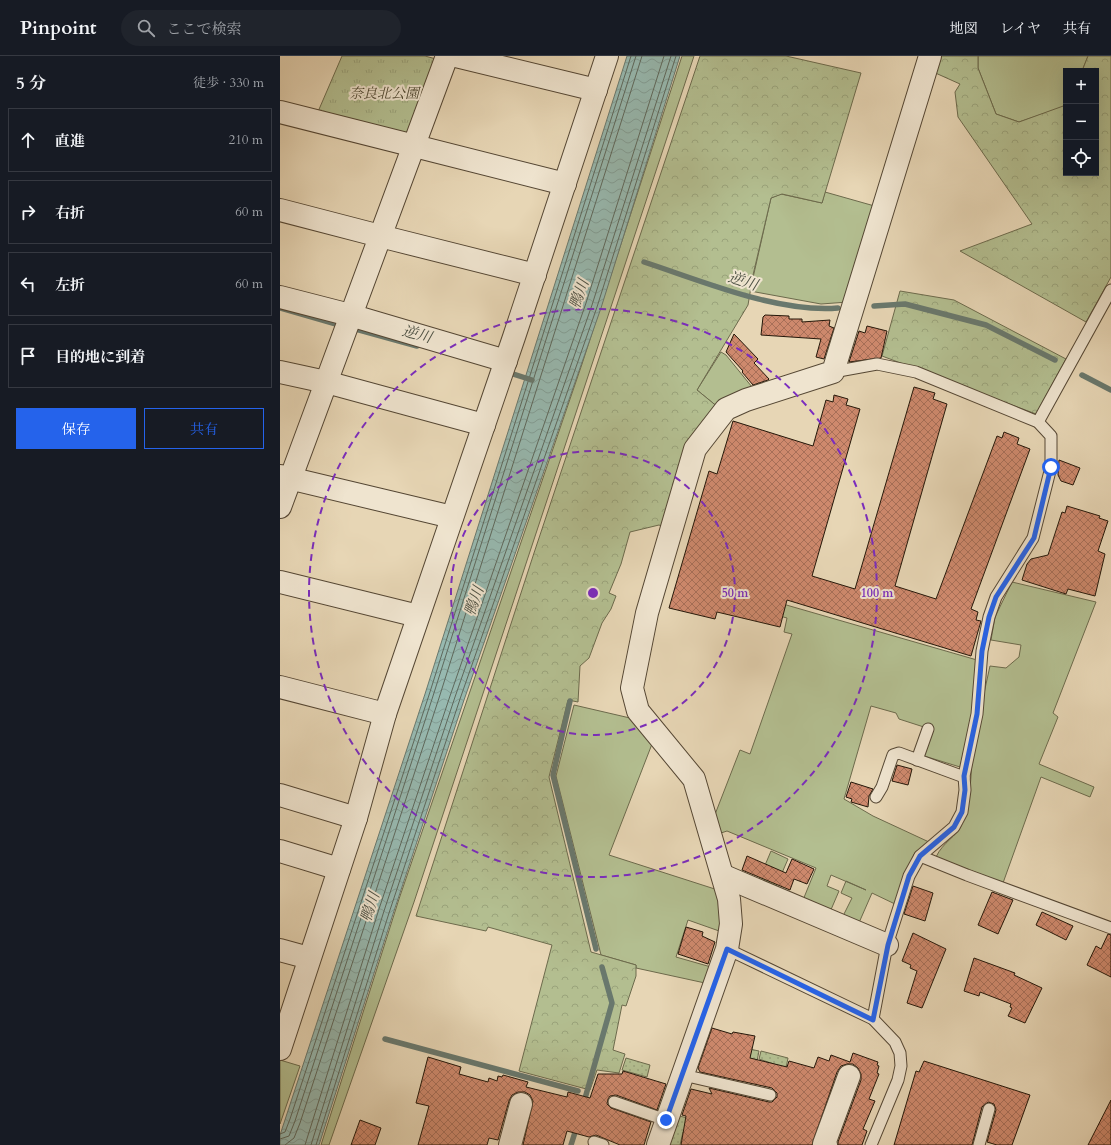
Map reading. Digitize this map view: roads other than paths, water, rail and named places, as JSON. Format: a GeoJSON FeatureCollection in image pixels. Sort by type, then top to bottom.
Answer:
{"type":"FeatureCollection","features":[{"type":"Feature","properties":{"kind":"street"},"geometry":{"type":"LineString","coordinates":[[280,507],[285,477],[326,382],[447,56]]}},
{"type":"Feature","properties":{"kind":"street"},"geometry":{"type":"LineString","coordinates":[[456,56],[596,90]]}},
{"type":"Feature","properties":{"kind":"street"},"geometry":{"type":"LineString","coordinates":[[280,1049],[356,818],[385,714],[535,275],[607,56]]}},
{"type":"Feature","properties":{"kind":"street"},"geometry":{"type":"LineString","coordinates":[[658,1145],[727,949],[731,924],[729,898],[724,876],[694,779],[638,711],[632,688],[647,613],[695,449],[726,409],[746,400],[832,372],[930,56]]}},
{"type":"Feature","properties":{"kind":"street"},"geometry":{"type":"LineString","coordinates":[[280,112],[565,184]]}},
{"type":"Feature","properties":{"kind":"street"},"geometry":{"type":"LineString","coordinates":[[280,210],[535,275]]}},
{"type":"Feature","properties":{"kind":"street"},"geometry":{"type":"LineString","coordinates":[[280,297],[347,324],[503,368]]}},
{"type":"Feature","properties":{"kind":"street"},"geometry":{"type":"LineString","coordinates":[[280,372],[326,382],[484,425]]}},
{"type":"Feature","properties":{"kind":"street"},"geometry":{"type":"LineString","coordinates":[[285,477],[452,517]]}},
{"type":"Feature","properties":{"kind":"street"},"geometry":{"type":"LineString","coordinates":[[280,582],[418,616]]}},
{"type":"Feature","properties":{"kind":"street"},"geometry":{"type":"LineString","coordinates":[[280,687],[385,714]]}},
{"type":"Feature","properties":{"kind":"street"},"geometry":{"type":"LineString","coordinates":[[280,795],[356,818]]}},
{"type":"Feature","properties":{"kind":"street"},"geometry":{"type":"LineString","coordinates":[[280,851],[339,869]]}},
{"type":"Feature","properties":{"kind":"street"},"geometry":{"type":"LineString","coordinates":[[724,876],[888,945]]}},
{"type":"Feature","properties":{"kind":"street"},"geometry":{"type":"LineString","coordinates":[[280,950],[309,958]]}},
{"type":"Feature","properties":{"kind":"street"},"geometry":{"type":"LineString","coordinates":[[826,1145],[824,1144],[849,1076]]}},
{"type":"Feature","properties":{"kind":"street"},"geometry":{"type":"LineString","coordinates":[[510,1145],[521,1104]]}},
{"type":"Feature","properties":{"kind":"lane"},"geometry":{"type":"LineString","coordinates":[[1038,422],[1111,290]]}},
{"type":"Feature","properties":{"kind":"lane"},"geometry":{"type":"LineString","coordinates":[[832,372],[877,364],[916,372],[1038,422],[1050,436],[1051,467],[1034,538],[996,597],[989,617],[982,651],[977,714],[964,777],[965,790],[962,812],[954,827],[920,856],[904,891],[888,945],[873,1020]]}},
{"type":"Feature","properties":{"kind":"lane"},"geometry":{"type":"LineString","coordinates":[[917,760],[928,729]]}},
{"type":"Feature","properties":{"kind":"lane"},"geometry":{"type":"LineString","coordinates":[[876,797],[882,787],[893,755],[899,753],[964,777]]}},
{"type":"Feature","properties":{"kind":"lane"},"geometry":{"type":"LineString","coordinates":[[920,856],[967,876],[1111,928]]}},
{"type":"Feature","properties":{"kind":"lane"},"geometry":{"type":"LineString","coordinates":[[727,949],[873,1020],[895,1042],[900,1053],[901,1066],[898,1080],[871,1145]]}},
{"type":"Feature","properties":{"kind":"lane"},"geometry":{"type":"LineString","coordinates":[[683,1075],[770,1095]]}},
{"type":"Feature","properties":{"kind":"lane"},"geometry":{"type":"LineString","coordinates":[[614,1102],[666,1120]]}},
{"type":"Feature","properties":{"kind":"lane"},"geometry":{"type":"LineString","coordinates":[[979,1145],[989,1109]]}},
{"type":"Feature","properties":{"kind":"water","name":"鴨川"},"geometry":{"type":"Polygon","coordinates":[[[627,56],[680,56],[601,308],[464,700],[393,914],[319,1145],[280,1145],[280,1135],[425,694],[627,56]]]}},
{"type":"Feature","properties":{"kind":"waterway","name":"逆川"},"geometry":{"type":"LineString","coordinates":[[644,262],[765,301],[790,306],[838,308]]}},
{"type":"Feature","properties":{"kind":"waterway","name":"逆川"},"geometry":{"type":"LineString","coordinates":[[874,306],[905,304],[986,325],[1055,360]]}},
{"type":"Feature","properties":{"kind":"waterway","name":"逆川"},"geometry":{"type":"LineString","coordinates":[[280,308],[343,326]]}},
{"type":"Feature","properties":{"kind":"waterway","name":"逆川"},"geometry":{"type":"LineString","coordinates":[[352,328],[417,346]]}},
{"type":"Feature","properties":{"kind":"waterway","name":"逆川"},"geometry":{"type":"LineString","coordinates":[[507,372],[532,380]]}},
{"type":"Feature","properties":{"kind":"waterway","name":"逆川"},"geometry":{"type":"LineString","coordinates":[[1082,375],[1111,390]]}},
{"type":"Feature","properties":{"kind":"waterway"},"geometry":{"type":"LineString","coordinates":[[570,701],[553,775],[596,949]]}},
{"type":"Feature","properties":{"kind":"waterway"},"geometry":{"type":"LineString","coordinates":[[584,1102],[612,1003],[602,967]]}},
{"type":"Feature","properties":{"kind":"waterway"},"geometry":{"type":"LineString","coordinates":[[385,1039],[578,1091]]}},
{"type":"Feature","properties":{"kind":"waterway"},"geometry":{"type":"LineString","coordinates":[[571,1145],[577,1126]]}},
{"type":"Feature","properties":{"kind":"park label","name":"奈良北公園"},"geometry":{"type":"Point","coordinates":[384,93]}}]}
